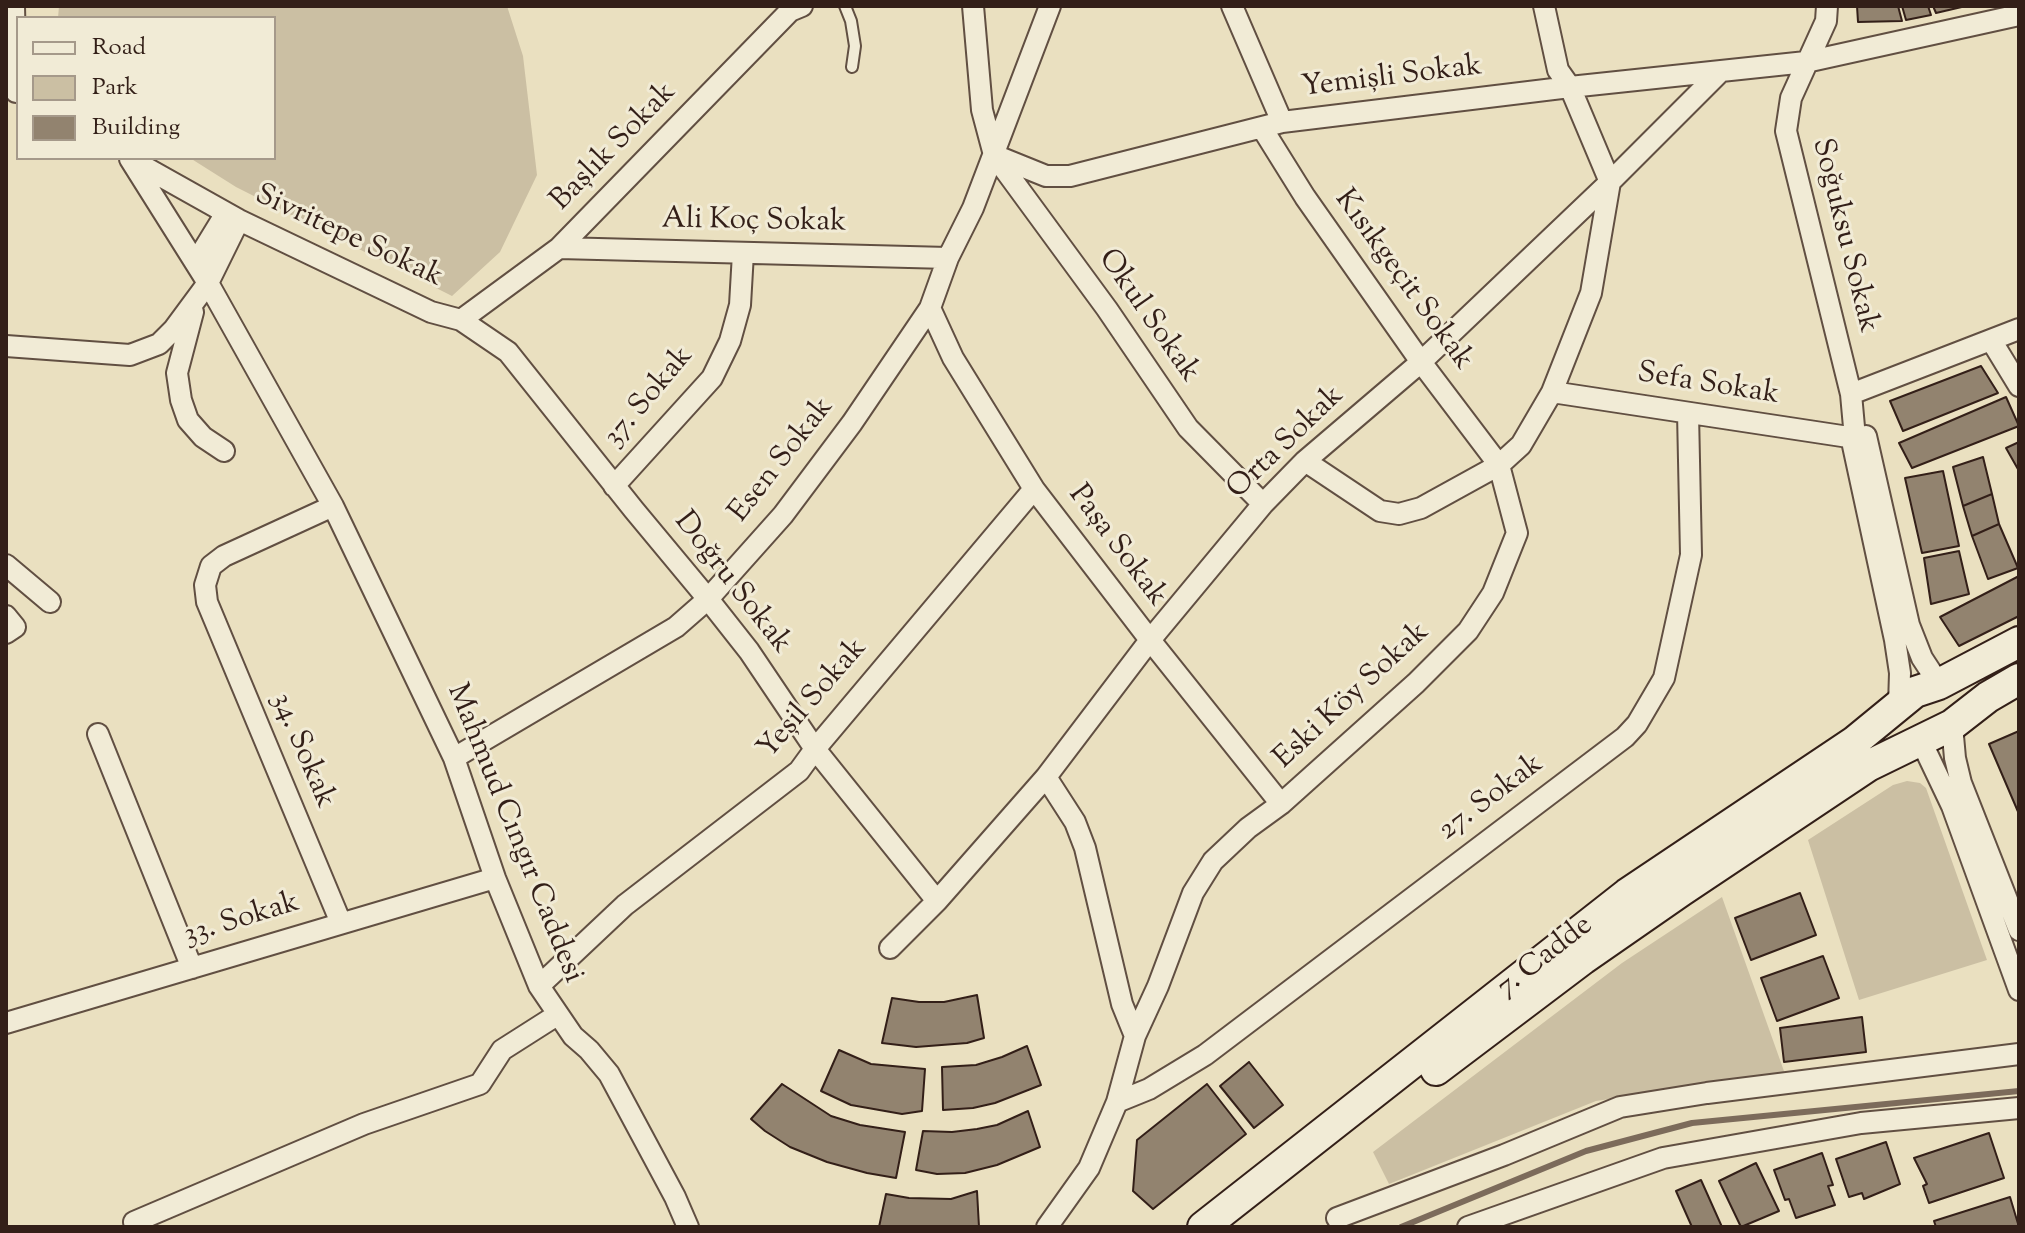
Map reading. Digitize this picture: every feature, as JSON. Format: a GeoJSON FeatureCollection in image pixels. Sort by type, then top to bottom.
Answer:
{"type":"FeatureCollection","features":[{"type":"Feature","properties":{"kind":"main road"},"geometry":{"type":"LineString","coordinates":[[2019,642],[1939,684],[1947,695],[1952,725],[1988,697],[2019,679]]}},
{"type":"Feature","properties":{"kind":"main road","name":"7. Cadde"},"geometry":{"type":"LineString","coordinates":[[1203,1227],[1627,894],[1854,742],[1915,692],[1939,684]]}},
{"type":"Feature","properties":{"kind":"main road"},"geometry":{"type":"LineString","coordinates":[[1899,705],[1921,741]]}},
{"type":"Feature","properties":{"kind":"main road","name":"7. Cadde"},"geometry":{"type":"LineString","coordinates":[[1236,1227],[1583,959],[1868,766],[1952,725]]}},
{"type":"Feature","properties":{"kind":"street"},"geometry":{"type":"LineString","coordinates":[[13,92],[14,6]]}},
{"type":"Feature","properties":{"kind":"street"},"geometry":{"type":"LineString","coordinates":[[973,6],[982,110],[994,155]]}},
{"type":"Feature","properties":{"kind":"street","name":"Esen Sokak"},"geometry":{"type":"LineString","coordinates":[[454,758],[676,627],[708,599],[783,515],[852,423],[930,308],[948,258],[973,208],[1050,6]]}},
{"type":"Feature","properties":{"kind":"street"},"geometry":{"type":"LineString","coordinates":[[1232,6],[1282,122]]}},
{"type":"Feature","properties":{"kind":"street"},"geometry":{"type":"LineString","coordinates":[[1305,461],[1380,511],[1399,514],[1421,508],[1499,465],[1521,445],[1552,392],[1591,293],[1610,182],[1570,87],[1558,70],[1544,6]]}},
{"type":"Feature","properties":{"kind":"street","name":"Soğuksu Sokak"},"geometry":{"type":"LineString","coordinates":[[1827,6],[1826,21],[1791,98],[1786,131],[1851,394],[1855,438],[1852,441],[1895,640],[1900,673],[1899,705]]}},
{"type":"Feature","properties":{"kind":"street","name":"Başlık Sokak"},"geometry":{"type":"LineString","coordinates":[[461,320],[559,248],[794,8]]}},
{"type":"Feature","properties":{"kind":"street","name":"Yemişli Sokak"},"geometry":{"type":"LineString","coordinates":[[994,155],[1046,176],[1070,176],[1282,122],[1806,62],[1981,14],[2019,15]]}},
{"type":"Feature","properties":{"kind":"street","name":"Orta Sokak"},"geometry":{"type":"LineString","coordinates":[[890,948],[937,901],[1046,777],[1150,640],[1263,504],[1305,461],[1421,362],[1721,71]]}},
{"type":"Feature","properties":{"kind":"street","name":"Kısıkgeçit Sokak"},"geometry":{"type":"LineString","coordinates":[[1262,128],[1305,197],[1421,362],[1499,465]]}},
{"type":"Feature","properties":{"kind":"street","name":"Okul Sokak"},"geometry":{"type":"LineString","coordinates":[[994,155],[1107,309],[1188,428],[1263,504]]}},
{"type":"Feature","properties":{"kind":"street","name":"Mahmud Cıngır Caddesi"},"geometry":{"type":"LineString","coordinates":[[130,160],[196,262],[203,290],[333,506],[454,758],[495,878],[539,986],[573,1036],[609,1074],[688,1227]]}},
{"type":"Feature","properties":{"kind":"street","name":"Sivritepe Sokak"},"geometry":{"type":"LineString","coordinates":[[132,160],[232,217],[431,312],[461,320]]}},
{"type":"Feature","properties":{"kind":"street"},"geometry":{"type":"LineString","coordinates":[[196,262],[232,217]]}},
{"type":"Feature","properties":{"kind":"street"},"geometry":{"type":"LineString","coordinates":[[224,451],[203,437],[188,420],[177,373],[203,290],[232,217]]}},
{"type":"Feature","properties":{"kind":"street","name":"Ali Koç Sokak"},"geometry":{"type":"LineString","coordinates":[[559,248],[948,258]]}},
{"type":"Feature","properties":{"kind":"street","name":"37. Sokak"},"geometry":{"type":"LineString","coordinates":[[614,486],[712,378],[730,341],[740,305],[743,253]]}},
{"type":"Feature","properties":{"kind":"street"},"geometry":{"type":"LineString","coordinates":[[6,346],[130,355],[159,344],[203,290]]}},
{"type":"Feature","properties":{"kind":"street","name":"Paşa Sokak"},"geometry":{"type":"LineString","coordinates":[[930,308],[953,358],[1034,489],[1281,804]]}},
{"type":"Feature","properties":{"kind":"street","name":"Doğru Sokak"},"geometry":{"type":"LineString","coordinates":[[461,320],[508,352],[749,651],[815,749],[937,901]]}},
{"type":"Feature","properties":{"kind":"street"},"geometry":{"type":"LineString","coordinates":[[1851,394],[2019,329]]}},
{"type":"Feature","properties":{"kind":"street"},"geometry":{"type":"LineString","coordinates":[[1991,340],[2019,386]]}},
{"type":"Feature","properties":{"kind":"street","name":"Sefa Sokak"},"geometry":{"type":"LineString","coordinates":[[1552,392],[1855,438]]}},
{"type":"Feature","properties":{"kind":"street","name":"27. Sokak"},"geometry":{"type":"LineString","coordinates":[[1117,1102],[1149,1089],[1205,1055],[1625,737],[1637,724],[1664,678],[1691,555],[1688,413]]}},
{"type":"Feature","properties":{"kind":"street","name":"Soğuksu Sokak"},"geometry":{"type":"LineString","coordinates":[[1855,438],[1866,436],[1909,625],[1922,658],[1939,684]]}},
{"type":"Feature","properties":{"kind":"street","name":"Eski Köy Sokak"},"geometry":{"type":"LineString","coordinates":[[1047,1227],[1089,1168],[1117,1102],[1135,1036],[1158,986],[1193,893],[1213,861],[1416,683],[1468,631],[1493,593],[1517,533],[1499,465]]}},
{"type":"Feature","properties":{"kind":"street","name":"Yeşil Sokak"},"geometry":{"type":"LineString","coordinates":[[539,986],[625,905],[799,771],[1034,489]]}},
{"type":"Feature","properties":{"kind":"street","name":"34. Sokak"},"geometry":{"type":"LineString","coordinates":[[333,506],[224,556],[211,566],[205,585],[207,602],[341,923]]}},
{"type":"Feature","properties":{"kind":"street"},"geometry":{"type":"LineString","coordinates":[[6,565],[50,602]]}},
{"type":"Feature","properties":{"kind":"street"},"geometry":{"type":"LineString","coordinates":[[1952,725],[1961,783],[2019,930]]}},
{"type":"Feature","properties":{"kind":"street"},"geometry":{"type":"LineString","coordinates":[[98,734],[192,968]]}},
{"type":"Feature","properties":{"kind":"street"},"geometry":{"type":"LineString","coordinates":[[1921,741],[1952,806],[2019,990]]}},
{"type":"Feature","properties":{"kind":"street"},"geometry":{"type":"LineString","coordinates":[[1046,777],[1075,822],[1085,848],[1122,1004],[1135,1036]]}},
{"type":"Feature","properties":{"kind":"street","name":"33. Sokak"},"geometry":{"type":"LineString","coordinates":[[6,1023],[495,878]]}},
{"type":"Feature","properties":{"kind":"street"},"geometry":{"type":"LineString","coordinates":[[134,1222],[364,1124],[480,1084],[502,1050],[557,1015]]}},
{"type":"Feature","properties":{"kind":"street"},"geometry":{"type":"LineString","coordinates":[[1337,1218],[1620,1107],[1707,1093],[2019,1054]]}},
{"type":"Feature","properties":{"kind":"street"},"geometry":{"type":"LineString","coordinates":[[1479,1225],[1663,1158],[1861,1123],[2019,1108]]}},
{"type":"Feature","properties":{"kind":"lane"},"geometry":{"type":"LineString","coordinates":[[845,6],[855,46],[852,67]]}},
{"type":"Feature","properties":{"kind":"green space"},"geometry":{"type":"Polygon","coordinates":[[[59,6],[507,6],[523,56],[537,175],[500,252],[452,296],[236,187],[193,160],[276,160],[276,16],[58,16],[59,6]]]}},
{"type":"Feature","properties":{"kind":"green space"},"geometry":{"type":"Polygon","coordinates":[[[1907,781],[1920,783],[1926,788],[1987,960],[1859,1000],[1808,840],[1893,785],[1907,781]]]}},
{"type":"Feature","properties":{"kind":"green space"},"geometry":{"type":"Polygon","coordinates":[[[1722,897],[1785,1074],[1596,1101],[1389,1184],[1373,1152],[1622,963],[1722,897]]]}},
{"type":"Feature","properties":{"kind":"building"},"geometry":{"type":"Polygon","coordinates":[[[1857,6],[1898,6],[1902,21],[1858,22],[1857,6]]]}},
{"type":"Feature","properties":{"kind":"building"},"geometry":{"type":"Polygon","coordinates":[[[1902,6],[1928,6],[1931,15],[1906,20],[1902,6]]]}},
{"type":"Feature","properties":{"kind":"building"},"geometry":{"type":"Polygon","coordinates":[[[1933,6],[1966,6],[1936,13],[1933,6]]]}},
{"type":"Feature","properties":{"kind":"building"},"geometry":{"type":"Polygon","coordinates":[[[1981,366],[1998,393],[1903,431],[1890,401],[1981,366]]]}},
{"type":"Feature","properties":{"kind":"building"},"geometry":{"type":"Polygon","coordinates":[[[2006,397],[2019,426],[1912,468],[1899,443],[2006,397]]]}},
{"type":"Feature","properties":{"kind":"building"},"geometry":{"type":"Polygon","coordinates":[[[2019,442],[2019,471],[2006,448],[2019,442]]]}},
{"type":"Feature","properties":{"kind":"building"},"geometry":{"type":"Polygon","coordinates":[[[1983,457],[1992,494],[1963,506],[1953,467],[1983,457]]]}},
{"type":"Feature","properties":{"kind":"building"},"geometry":{"type":"Polygon","coordinates":[[[1943,471],[1959,546],[1922,553],[1905,478],[1943,471]]]}},
{"type":"Feature","properties":{"kind":"building"},"geometry":{"type":"Polygon","coordinates":[[[1992,494],[1999,524],[1972,536],[1963,506],[1992,494]]]}},
{"type":"Feature","properties":{"kind":"building"},"geometry":{"type":"Polygon","coordinates":[[[1999,524],[2018,568],[1988,579],[1972,536],[1999,524]]]}},
{"type":"Feature","properties":{"kind":"building"},"geometry":{"type":"Polygon","coordinates":[[[1959,551],[1969,594],[1931,604],[1924,558],[1959,551]]]}},
{"type":"Feature","properties":{"kind":"building"},"geometry":{"type":"Polygon","coordinates":[[[2019,576],[2019,616],[1959,646],[1940,617],[2019,576]]]}},
{"type":"Feature","properties":{"kind":"building"},"geometry":{"type":"Polygon","coordinates":[[[2019,731],[2019,814],[1989,744],[2019,731]]]}},
{"type":"Feature","properties":{"kind":"building"},"geometry":{"type":"Polygon","coordinates":[[[1800,893],[1816,935],[1751,960],[1735,918],[1800,893]]]}},
{"type":"Feature","properties":{"kind":"building"},"geometry":{"type":"Polygon","coordinates":[[[1823,956],[1839,998],[1777,1021],[1761,978],[1823,956]]]}},
{"type":"Feature","properties":{"kind":"building"},"geometry":{"type":"Polygon","coordinates":[[[977,995],[984,1038],[967,1043],[916,1047],[882,1043],[892,998],[944,1002],[977,995]]]}},
{"type":"Feature","properties":{"kind":"building"},"geometry":{"type":"Polygon","coordinates":[[[1862,1017],[1866,1052],[1784,1062],[1780,1028],[1862,1017]]]}},
{"type":"Feature","properties":{"kind":"building"},"geometry":{"type":"Polygon","coordinates":[[[1027,1046],[1041,1085],[995,1103],[943,1110],[942,1067],[976,1065],[1027,1046]]]}},
{"type":"Feature","properties":{"kind":"building"},"geometry":{"type":"Polygon","coordinates":[[[839,1050],[871,1064],[925,1069],[922,1111],[902,1114],[851,1105],[821,1091],[839,1050]]]}},
{"type":"Feature","properties":{"kind":"building"},"geometry":{"type":"Polygon","coordinates":[[[1249,1062],[1283,1105],[1254,1128],[1220,1086],[1249,1062]]]}},
{"type":"Feature","properties":{"kind":"building"},"geometry":{"type":"Polygon","coordinates":[[[782,1084],[831,1116],[860,1125],[905,1132],[896,1178],[827,1162],[790,1147],[765,1131],[751,1119],[782,1084]]]}},
{"type":"Feature","properties":{"kind":"building"},"geometry":{"type":"Polygon","coordinates":[[[1207,1084],[1246,1134],[1153,1209],[1133,1191],[1137,1140],[1207,1084]]]}},
{"type":"Feature","properties":{"kind":"building"},"geometry":{"type":"Polygon","coordinates":[[[1028,1111],[1040,1147],[997,1165],[965,1173],[937,1174],[916,1170],[923,1131],[977,1129],[997,1125],[1028,1111]]]}},
{"type":"Feature","properties":{"kind":"building"},"geometry":{"type":"Polygon","coordinates":[[[1989,1133],[2004,1178],[1929,1203],[1923,1186],[1927,1184],[1914,1158],[1989,1133]]]}},
{"type":"Feature","properties":{"kind":"building"},"geometry":{"type":"Polygon","coordinates":[[[1886,1142],[1900,1184],[1864,1199],[1862,1193],[1849,1197],[1836,1159],[1886,1142]]]}},
{"type":"Feature","properties":{"kind":"building"},"geometry":{"type":"Polygon","coordinates":[[[1822,1153],[1833,1185],[1828,1186],[1835,1205],[1796,1218],[1789,1199],[1785,1200],[1774,1170],[1822,1153]]]}},
{"type":"Feature","properties":{"kind":"building"},"geometry":{"type":"Polygon","coordinates":[[[1756,1163],[1779,1211],[1741,1227],[1719,1181],[1756,1163]]]}},
{"type":"Feature","properties":{"kind":"building"},"geometry":{"type":"Polygon","coordinates":[[[1701,1180],[1722,1227],[1692,1227],[1676,1191],[1701,1180]]]}},
{"type":"Feature","properties":{"kind":"building"},"geometry":{"type":"Polygon","coordinates":[[[977,1191],[979,1227],[879,1227],[886,1194],[951,1199],[977,1191]]]}},
{"type":"Feature","properties":{"kind":"building"},"geometry":{"type":"Polygon","coordinates":[[[2010,1197],[2019,1227],[1936,1227],[1934,1221],[2010,1197]]]}},
{"type":"Feature","properties":{"kind":"waterway"},"geometry":{"type":"LineString","coordinates":[[1401,1227],[1586,1151],[1692,1123],[2019,1091]]}}]}
